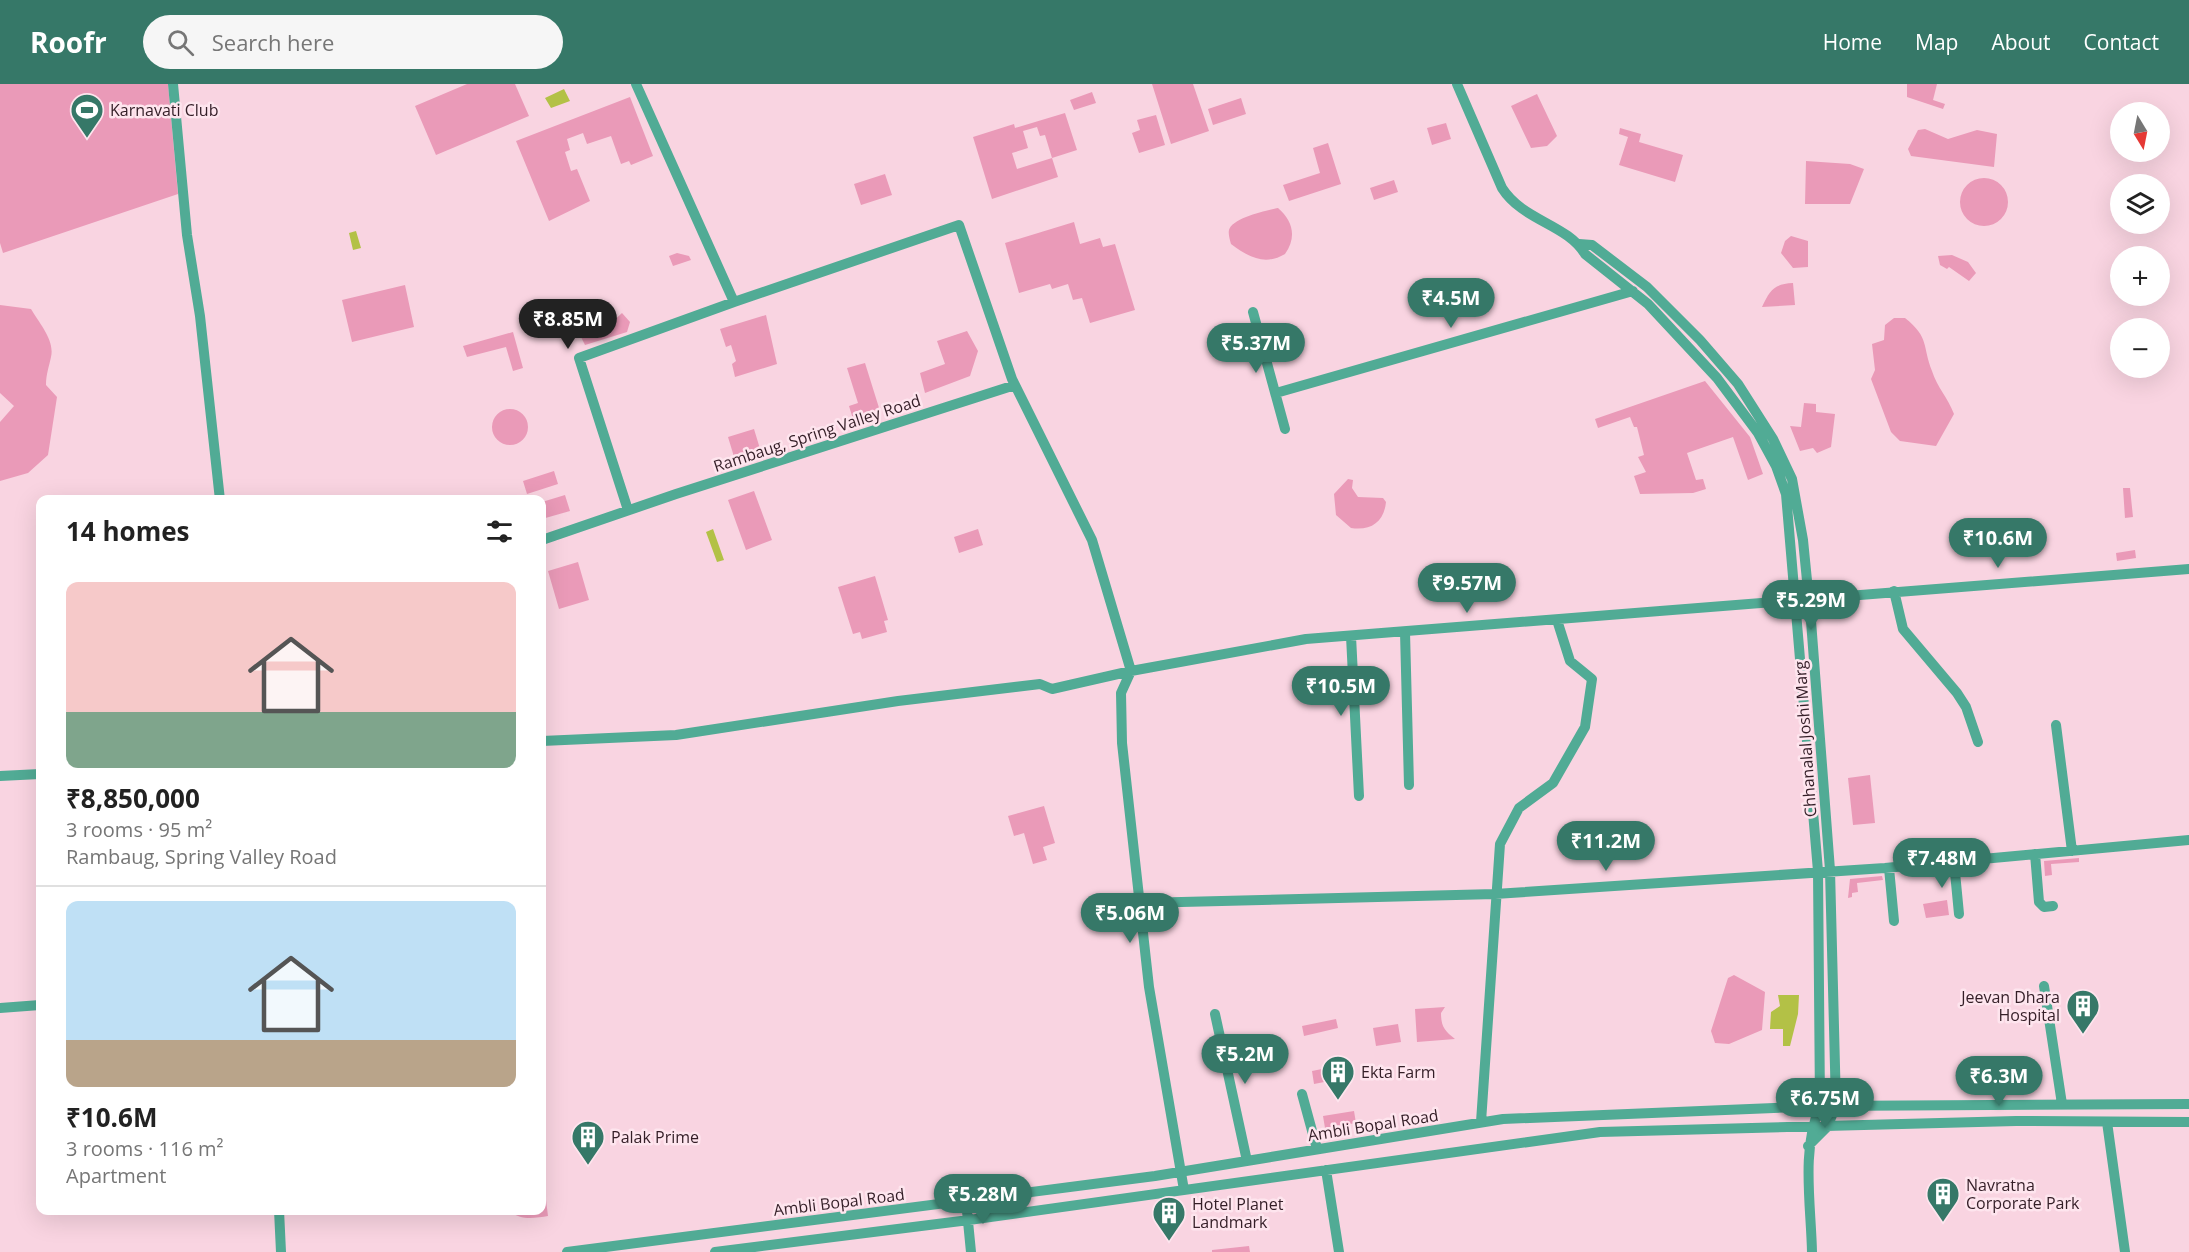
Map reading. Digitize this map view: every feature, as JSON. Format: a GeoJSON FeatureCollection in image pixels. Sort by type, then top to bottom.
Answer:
{"type":"FeatureCollection","features":[{"type":"Feature","properties":{"kind":"street"},"geometry":{"type":"LineString","coordinates":[[173,84],[187,235],[200,316],[219,495]]}},
{"type":"Feature","properties":{"kind":"street"},"geometry":{"type":"LineString","coordinates":[[636,84],[734,302]]}},
{"type":"Feature","properties":{"kind":"street","name":"Chhanalal Joshi Marg"},"geometry":{"type":"LineString","coordinates":[[1457,84],[1502,188],[1511,200],[1534,218],[1579,244],[1592,245],[1647,287],[1700,340],[1738,384],[1773,439],[1800,523],[1808,598],[1830,870],[1836,1106]]}},
{"type":"Feature","properties":{"kind":"street"},"geometry":{"type":"LineString","coordinates":[[628,510],[579,358],[959,225],[1015,385],[1092,540],[1131,671],[1120,693],[1119,714],[1157,1045],[1184,1190]]}},
{"type":"Feature","properties":{"kind":"street","name":"Chhanalal Joshi Marg"},"geometry":{"type":"LineString","coordinates":[[1579,244],[1585,254],[1633,291],[1676,330],[1718,378],[1785,474],[1818,871],[1820,1106]]}},
{"type":"Feature","properties":{"kind":"street"},"geometry":{"type":"LineString","coordinates":[[1276,393],[1633,291]]}},
{"type":"Feature","properties":{"kind":"street"},"geometry":{"type":"LineString","coordinates":[[1253,312],[1285,429]]}},
{"type":"Feature","properties":{"kind":"street","name":"Rambaug, Spring Valley Road"},"geometry":{"type":"LineString","coordinates":[[546,539],[1015,385]]}},
{"type":"Feature","properties":{"kind":"street"},"geometry":{"type":"LineString","coordinates":[[546,741],[676,735],[898,701],[1040,684],[1052,689],[1131,671],[1306,639],[2189,569]]}},
{"type":"Feature","properties":{"kind":"street"},"geometry":{"type":"LineString","coordinates":[[1894,591],[1903,629],[1957,693],[1966,707],[1978,742]]}},
{"type":"Feature","properties":{"kind":"street"},"geometry":{"type":"LineString","coordinates":[[1481,1122],[1500,844],[1519,808],[1553,783],[1585,728],[1592,679],[1570,661],[1557,620]]}},
{"type":"Feature","properties":{"kind":"street"},"geometry":{"type":"LineString","coordinates":[[1405,632],[1409,785]]}},
{"type":"Feature","properties":{"kind":"street"},"geometry":{"type":"LineString","coordinates":[[1351,636],[1359,796]]}},
{"type":"Feature","properties":{"kind":"street"},"geometry":{"type":"LineString","coordinates":[[2056,726],[2072,851]]}},
{"type":"Feature","properties":{"kind":"street"},"geometry":{"type":"LineString","coordinates":[[0,776],[36,774]]}},
{"type":"Feature","properties":{"kind":"street"},"geometry":{"type":"LineString","coordinates":[[1141,903],[1495,894],[1830,870],[1889,868],[2189,840]]}},
{"type":"Feature","properties":{"kind":"street"},"geometry":{"type":"LineString","coordinates":[[2035,854],[2039,902],[2044,907],[2053,906]]}},
{"type":"Feature","properties":{"kind":"street"},"geometry":{"type":"LineString","coordinates":[[1954,862],[1959,915]]}},
{"type":"Feature","properties":{"kind":"street"},"geometry":{"type":"LineString","coordinates":[[1889,868],[1894,921]]}},
{"type":"Feature","properties":{"kind":"street"},"geometry":{"type":"LineString","coordinates":[[2043,986],[2062,1104]]}},
{"type":"Feature","properties":{"kind":"street"},"geometry":{"type":"LineString","coordinates":[[0,1008],[36,1005]]}},
{"type":"Feature","properties":{"kind":"street"},"geometry":{"type":"LineString","coordinates":[[1215,1014],[1247,1161]]}},
{"type":"Feature","properties":{"kind":"street"},"geometry":{"type":"LineString","coordinates":[[1302,1094],[1317,1149]]}},
{"type":"Feature","properties":{"kind":"street","name":"Ambli Bopal Road"},"geometry":{"type":"LineString","coordinates":[[567,1252],[1180,1172],[1503,1119],[1820,1106],[2189,1104]]}},
{"type":"Feature","properties":{"kind":"street"},"geometry":{"type":"LineString","coordinates":[[1812,1252],[1808,1146],[1811,1128],[1820,1106]]}},
{"type":"Feature","properties":{"kind":"street"},"geometry":{"type":"LineString","coordinates":[[1808,1146],[1827,1127],[1836,1106]]}},
{"type":"Feature","properties":{"kind":"street","name":"Ambli Bopal Road"},"geometry":{"type":"LineString","coordinates":[[715,1252],[767,1249],[1600,1132],[2016,1121],[2189,1122]]}},
{"type":"Feature","properties":{"kind":"street"},"geometry":{"type":"LineString","coordinates":[[2107,1122],[2125,1252]]}},
{"type":"Feature","properties":{"kind":"street"},"geometry":{"type":"LineString","coordinates":[[1326,1170],[1339,1252]]}},
{"type":"Feature","properties":{"kind":"street"},"geometry":{"type":"LineString","coordinates":[[966,1201],[971,1252]]}},
{"type":"Feature","properties":{"kind":"street"},"geometry":{"type":"LineString","coordinates":[[279,1215],[281,1252]]}},
{"type":"Feature","properties":{"kind":"shaded area","name":"Karnavati Club"},"geometry":{"type":"Polygon","coordinates":[[[0,84],[168,84],[178,194],[3,253],[0,243],[0,84]]]}},
{"type":"Feature","properties":{"kind":"shaded area"},"geometry":{"type":"Polygon","coordinates":[[[467,84],[515,84],[529,116],[436,155],[415,106],[467,84]]]}},
{"type":"Feature","properties":{"kind":"shaded area"},"geometry":{"type":"Polygon","coordinates":[[[1152,84],[1193,84],[1209,131],[1171,144],[1152,84]]]}},
{"type":"Feature","properties":{"kind":"shaded area"},"geometry":{"type":"Polygon","coordinates":[[[1907,84],[1937,84],[1933,100],[1945,104],[1943,109],[1907,97],[1907,84]]]}},
{"type":"Feature","properties":{"kind":"shaded area"},"geometry":{"type":"Polygon","coordinates":[[[564,89],[570,101],[551,108],[545,98],[564,89]]]}},
{"type":"Feature","properties":{"kind":"shaded area"},"geometry":{"type":"Polygon","coordinates":[[[1092,92],[1096,103],[1074,110],[1070,100],[1092,92]]]}},
{"type":"Feature","properties":{"kind":"shaded area"},"geometry":{"type":"Polygon","coordinates":[[[1537,94],[1557,136],[1547,146],[1531,148],[1511,106],[1537,94]]]}},
{"type":"Feature","properties":{"kind":"shaded area"},"geometry":{"type":"Polygon","coordinates":[[[630,97],[653,156],[631,165],[629,161],[621,164],[611,136],[587,144],[583,133],[567,139],[570,150],[565,152],[571,171],[577,169],[590,201],[549,221],[516,141],[630,97]]]}},
{"type":"Feature","properties":{"kind":"shaded area"},"geometry":{"type":"Polygon","coordinates":[[[1241,98],[1246,114],[1213,125],[1208,109],[1241,98]]]}},
{"type":"Feature","properties":{"kind":"shaded area"},"geometry":{"type":"Polygon","coordinates":[[[1065,113],[1077,150],[1052,158],[1058,177],[992,199],[973,137],[1014,124],[1015,128],[1065,113]],[[1037,127],[1023,131],[1028,148],[1012,153],[1017,169],[1052,158],[1045,135],[1040,136],[1037,127]]]}},
{"type":"Feature","properties":{"kind":"shaded area"},"geometry":{"type":"Polygon","coordinates":[[[1156,115],[1165,145],[1139,153],[1132,133],[1140,130],[1137,120],[1156,115]]]}},
{"type":"Feature","properties":{"kind":"shaded area"},"geometry":{"type":"Polygon","coordinates":[[[1446,123],[1451,139],[1432,145],[1427,128],[1446,123]]]}},
{"type":"Feature","properties":{"kind":"shaded area"},"geometry":{"type":"Polygon","coordinates":[[[1620,128],[1641,134],[1639,142],[1683,155],[1675,182],[1619,165],[1628,137],[1619,134],[1620,128]]]}},
{"type":"Feature","properties":{"kind":"shaded area"},"geometry":{"type":"Polygon","coordinates":[[[1925,129],[1948,139],[1977,130],[1997,134],[1994,167],[1911,156],[1908,149],[1918,130],[1925,129]]]}},
{"type":"Feature","properties":{"kind":"shaded area"},"geometry":{"type":"Polygon","coordinates":[[[1328,143],[1341,184],[1289,201],[1283,185],[1320,173],[1313,148],[1328,143]]]}},
{"type":"Feature","properties":{"kind":"shaded area"},"geometry":{"type":"Polygon","coordinates":[[[1806,161],[1850,164],[1864,169],[1850,204],[1805,204],[1806,161]]]}},
{"type":"Feature","properties":{"kind":"shaded area"},"geometry":{"type":"Polygon","coordinates":[[[885,174],[892,195],[861,205],[854,184],[885,174]]]}},
{"type":"Feature","properties":{"kind":"shaded area"},"geometry":{"type":"Polygon","coordinates":[[[1984,178],[2001,185],[2008,202],[2001,219],[1984,226],[1967,219],[1960,202],[1967,185],[1984,178]]]}},
{"type":"Feature","properties":{"kind":"shaded area"},"geometry":{"type":"Polygon","coordinates":[[[1394,180],[1398,192],[1374,200],[1370,188],[1394,180]]]}},
{"type":"Feature","properties":{"kind":"shaded area"},"geometry":{"type":"Polygon","coordinates":[[[1278,208],[1287,218],[1292,230],[1289,248],[1285,254],[1278,258],[1264,260],[1250,256],[1231,244],[1229,230],[1236,222],[1250,215],[1278,208]]]}},
{"type":"Feature","properties":{"kind":"shaded area"},"geometry":{"type":"Polygon","coordinates":[[[1074,222],[1080,244],[1100,238],[1103,247],[1115,244],[1135,310],[1090,323],[1082,298],[1073,300],[1068,284],[1052,289],[1050,284],[1019,293],[1005,243],[1074,222]]]}},
{"type":"Feature","properties":{"kind":"shaded area"},"geometry":{"type":"Polygon","coordinates":[[[356,231],[361,248],[353,250],[349,233],[356,231]]]}},
{"type":"Feature","properties":{"kind":"shaded area"},"geometry":{"type":"Polygon","coordinates":[[[1791,236],[1808,241],[1808,267],[1793,268],[1781,253],[1785,241],[1791,236]]]}},
{"type":"Feature","properties":{"kind":"shaded area"},"geometry":{"type":"Polygon","coordinates":[[[677,253],[689,256],[691,260],[673,266],[669,256],[677,253]]]}},
{"type":"Feature","properties":{"kind":"shaded area"},"geometry":{"type":"Polygon","coordinates":[[[1952,255],[1968,262],[1976,273],[1969,281],[1949,267],[1947,269],[1940,265],[1938,256],[1952,255]]]}},
{"type":"Feature","properties":{"kind":"shaded area"},"geometry":{"type":"Polygon","coordinates":[[[1793,283],[1795,305],[1762,307],[1773,289],[1793,283]]]}},
{"type":"Feature","properties":{"kind":"shaded area"},"geometry":{"type":"Polygon","coordinates":[[[405,285],[414,327],[352,342],[342,300],[405,285]]]}},
{"type":"Feature","properties":{"kind":"shaded area"},"geometry":{"type":"Polygon","coordinates":[[[585,303],[591,319],[608,326],[622,313],[630,322],[627,332],[585,345],[574,323],[573,308],[585,303]]]}},
{"type":"Feature","properties":{"kind":"shaded area"},"geometry":{"type":"Polygon","coordinates":[[[0,305],[31,309],[42,326],[49,338],[52,351],[46,385],[57,397],[48,455],[28,473],[0,481],[0,422],[14,406],[0,393],[0,305]]]}},
{"type":"Feature","properties":{"kind":"shaded area"},"geometry":{"type":"Polygon","coordinates":[[[766,315],[777,364],[735,377],[732,364],[736,361],[731,345],[726,347],[720,329],[766,315]]]}},
{"type":"Feature","properties":{"kind":"shaded area"},"geometry":{"type":"Polygon","coordinates":[[[1894,318],[1905,318],[1922,337],[1934,377],[1954,414],[1936,446],[1900,441],[1891,432],[1871,379],[1875,370],[1872,344],[1884,340],[1885,325],[1894,318]]]}},
{"type":"Feature","properties":{"kind":"shaded area"},"geometry":{"type":"Polygon","coordinates":[[[967,331],[978,351],[970,376],[925,393],[920,373],[945,364],[937,341],[967,331]]]}},
{"type":"Feature","properties":{"kind":"shaded area"},"geometry":{"type":"Polygon","coordinates":[[[513,332],[523,368],[513,371],[506,347],[467,357],[463,346],[513,332]]]}},
{"type":"Feature","properties":{"kind":"shaded area"},"geometry":{"type":"Polygon","coordinates":[[[865,363],[880,411],[853,419],[849,406],[858,403],[847,368],[865,363]]]}},
{"type":"Feature","properties":{"kind":"shaded area"},"geometry":{"type":"Polygon","coordinates":[[[1705,381],[1750,437],[1763,474],[1748,480],[1733,437],[1687,453],[1696,480],[1703,479],[1706,489],[1693,493],[1640,494],[1634,476],[1646,472],[1638,457],[1644,455],[1637,427],[1634,427],[1630,417],[1598,428],[1595,419],[1705,381]]]}},
{"type":"Feature","properties":{"kind":"shaded area"},"geometry":{"type":"Polygon","coordinates":[[[1804,403],[1816,404],[1816,412],[1835,414],[1831,447],[1817,453],[1813,448],[1800,451],[1790,426],[1801,427],[1804,403]]]}},
{"type":"Feature","properties":{"kind":"shaded area"},"geometry":{"type":"Polygon","coordinates":[[[510,409],[523,414],[528,427],[523,440],[510,445],[497,440],[492,427],[497,414],[510,409]]]}},
{"type":"Feature","properties":{"kind":"shaded area"},"geometry":{"type":"Polygon","coordinates":[[[754,429],[761,452],[735,460],[728,437],[754,429]]]}},
{"type":"Feature","properties":{"kind":"shaded area"},"geometry":{"type":"Polygon","coordinates":[[[554,471],[558,484],[527,494],[523,481],[554,471]]]}},
{"type":"Feature","properties":{"kind":"shaded area"},"geometry":{"type":"Polygon","coordinates":[[[1348,479],[1353,480],[1352,488],[1358,497],[1383,498],[1386,502],[1382,515],[1375,524],[1365,528],[1351,528],[1336,515],[1334,494],[1348,479]]]}},
{"type":"Feature","properties":{"kind":"shaded area"},"geometry":{"type":"Polygon","coordinates":[[[2123,488],[2130,488],[2133,517],[2125,518],[2123,488]]]}},
{"type":"Feature","properties":{"kind":"shaded area"},"geometry":{"type":"Polygon","coordinates":[[[754,491],[772,540],[746,550],[728,500],[754,491]]]}},
{"type":"Feature","properties":{"kind":"shaded area"},"geometry":{"type":"Polygon","coordinates":[[[565,495],[570,511],[546,518],[546,501],[565,495]]]}},
{"type":"Feature","properties":{"kind":"shaded area"},"geometry":{"type":"Polygon","coordinates":[[[713,529],[724,560],[717,562],[706,532],[713,529]]]}},
{"type":"Feature","properties":{"kind":"shaded area"},"geometry":{"type":"Polygon","coordinates":[[[978,529],[983,545],[959,553],[954,537],[978,529]]]}},
{"type":"Feature","properties":{"kind":"shaded area"},"geometry":{"type":"Polygon","coordinates":[[[2135,550],[2136,558],[2117,561],[2116,553],[2135,550]]]}},
{"type":"Feature","properties":{"kind":"shaded area"},"geometry":{"type":"Polygon","coordinates":[[[578,562],[589,600],[559,609],[548,571],[578,562]]]}},
{"type":"Feature","properties":{"kind":"shaded area"},"geometry":{"type":"Polygon","coordinates":[[[875,576],[888,620],[884,621],[887,632],[862,639],[860,632],[853,634],[838,587],[875,576]]]}},
{"type":"Feature","properties":{"kind":"shaded area"},"geometry":{"type":"Polygon","coordinates":[[[1870,775],[1875,823],[1853,825],[1848,778],[1870,775]]]}},
{"type":"Feature","properties":{"kind":"shaded area"},"geometry":{"type":"Polygon","coordinates":[[[1044,806],[1055,843],[1043,847],[1047,860],[1033,864],[1024,833],[1014,836],[1008,816],[1044,806]]]}},
{"type":"Feature","properties":{"kind":"shaded area"},"geometry":{"type":"Polygon","coordinates":[[[2079,858],[2079,862],[2051,864],[2052,875],[2045,876],[2044,861],[2079,858]]]}},
{"type":"Feature","properties":{"kind":"shaded area"},"geometry":{"type":"Polygon","coordinates":[[[1882,876],[1883,880],[1857,883],[1858,892],[1852,893],[1852,897],[1848,898],[1850,879],[1882,876]]]}},
{"type":"Feature","properties":{"kind":"shaded area"},"geometry":{"type":"Polygon","coordinates":[[[1947,900],[1949,915],[1926,918],[1923,904],[1947,900]]]}},
{"type":"Feature","properties":{"kind":"shaded area"},"geometry":{"type":"Polygon","coordinates":[[[1734,975],[1765,992],[1762,1030],[1729,1044],[1715,1043],[1711,1031],[1728,978],[1734,975]]]}},
{"type":"Feature","properties":{"kind":"shaded area"},"geometry":{"type":"Polygon","coordinates":[[[1778,995],[1799,995],[1798,1014],[1790,1046],[1783,1046],[1783,1029],[1770,1029],[1771,1012],[1780,1006],[1778,995]]]}},
{"type":"Feature","properties":{"kind":"shaded area"},"geometry":{"type":"Polygon","coordinates":[[[1445,1007],[1441,1013],[1443,1025],[1455,1039],[1417,1042],[1415,1009],[1445,1007]]]}},
{"type":"Feature","properties":{"kind":"shaded area"},"geometry":{"type":"Polygon","coordinates":[[[1336,1019],[1338,1028],[1304,1036],[1302,1026],[1336,1019]]]}},
{"type":"Feature","properties":{"kind":"shaded area"},"geometry":{"type":"Polygon","coordinates":[[[1398,1024],[1401,1042],[1376,1046],[1373,1028],[1398,1024]]]}},
{"type":"Feature","properties":{"kind":"shaded area"},"geometry":{"type":"Polygon","coordinates":[[[1347,1064],[1350,1077],[1314,1084],[1312,1071],[1347,1064]]]}},
{"type":"Feature","properties":{"kind":"shaded area"},"geometry":{"type":"Polygon","coordinates":[[[1354,1111],[1356,1123],[1325,1128],[1323,1116],[1354,1111]]]}},
{"type":"Feature","properties":{"kind":"shaded area"},"geometry":{"type":"Polygon","coordinates":[[[546,1200],[548,1216],[528,1218],[516,1215],[546,1215],[546,1200]]]}},
{"type":"Feature","properties":{"kind":"shaded area"},"geometry":{"type":"Polygon","coordinates":[[[1249,1246],[1250,1252],[1212,1252],[1212,1250],[1249,1246]]]}},
{"type":"Feature","properties":{"kind":"place","name":"Karnavati Club"},"geometry":{"type":"Point","coordinates":[87,139]}},
{"type":"Feature","properties":{"kind":"place","name":"Jeevan Dhara Hospital"},"geometry":{"type":"Point","coordinates":[2083,1035]}},
{"type":"Feature","properties":{"kind":"place","name":"Ekta Farm"},"geometry":{"type":"Point","coordinates":[1338,1101]}},
{"type":"Feature","properties":{"kind":"place","name":"Palak Prime"},"geometry":{"type":"Point","coordinates":[588,1166]}},
{"type":"Feature","properties":{"kind":"place","name":"Navratna Corporate Park"},"geometry":{"type":"Point","coordinates":[1943,1223]}},
{"type":"Feature","properties":{"kind":"place","name":"Hotel Planet Landmark"},"geometry":{"type":"Point","coordinates":[1169,1242]}}]}
